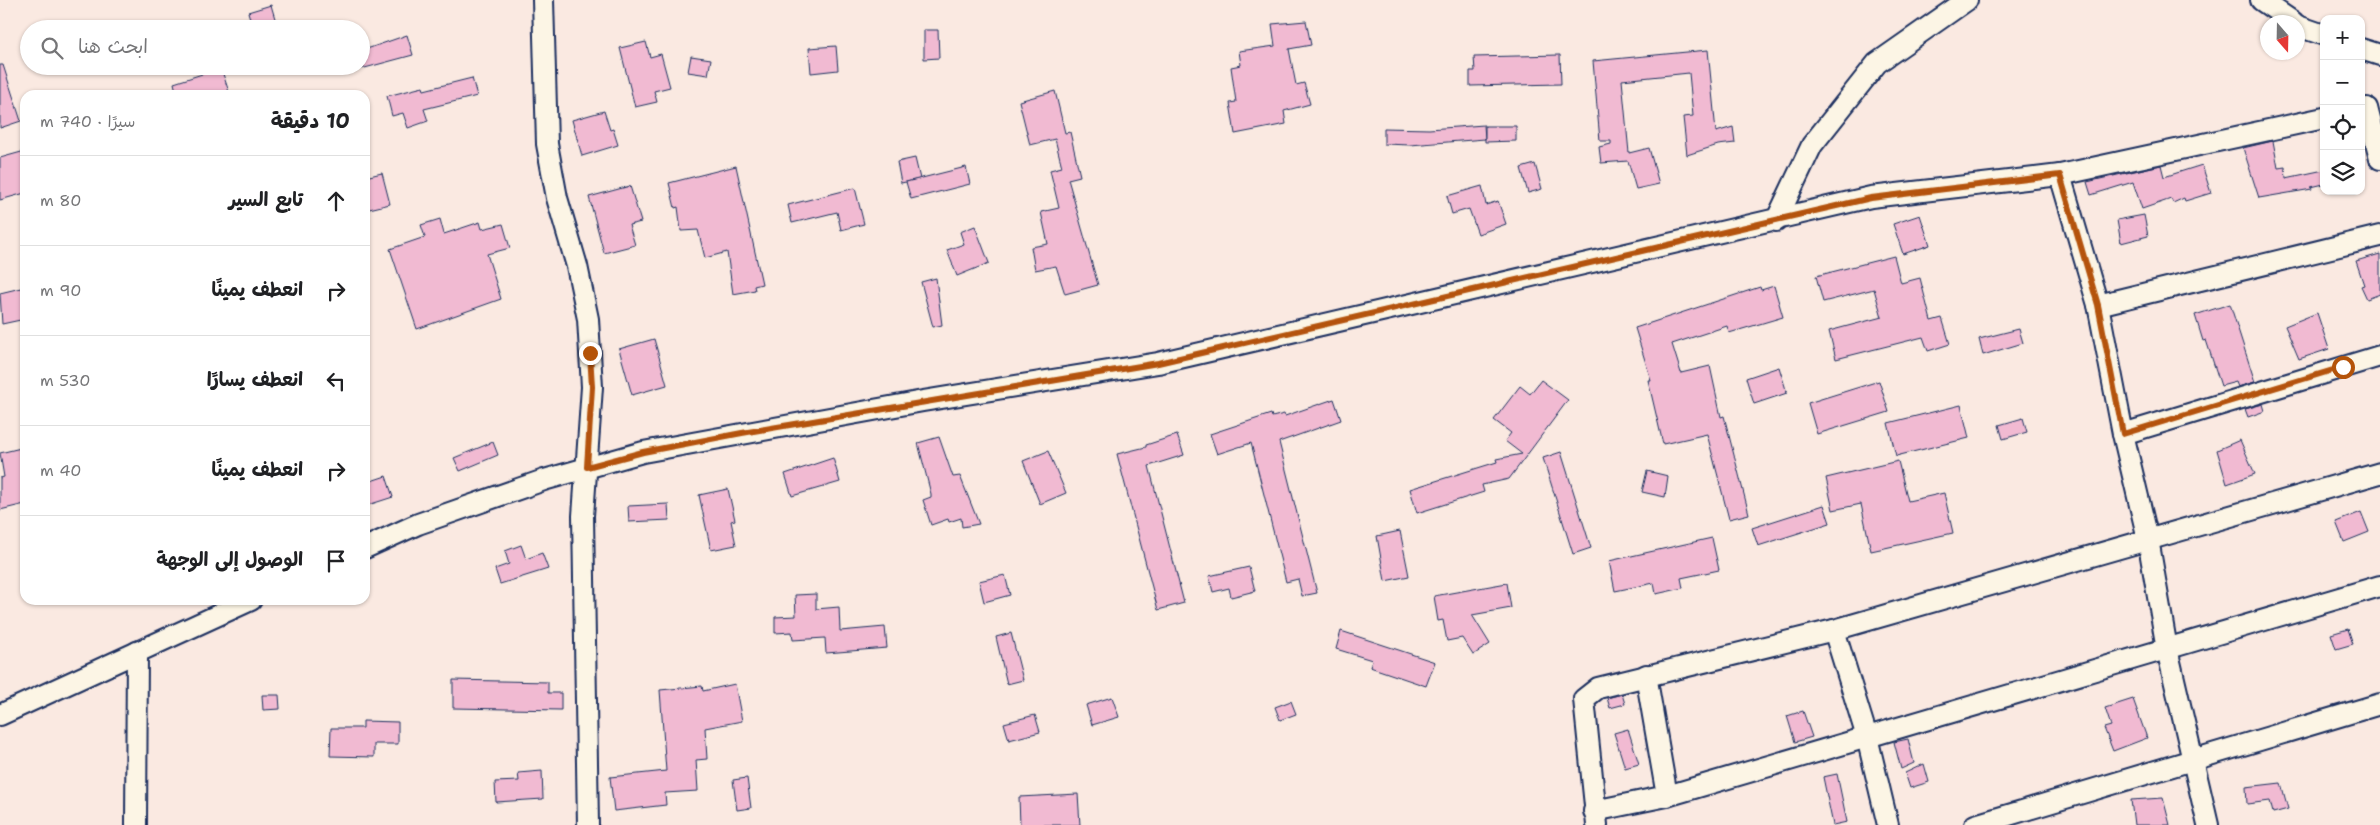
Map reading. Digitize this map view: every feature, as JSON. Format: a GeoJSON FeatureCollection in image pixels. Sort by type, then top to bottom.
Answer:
{"type":"FeatureCollection","features":[{"type":"Feature","properties":{"kind":"street"},"geometry":{"type":"LineString","coordinates":[[543,0],[547,144],[557,198],[578,266],[588,319],[592,387],[583,541],[588,825]]}},
{"type":"Feature","properties":{"kind":"street"},"geometry":{"type":"LineString","coordinates":[[1776,221],[1812,144],[1877,63],[1968,0]]}},
{"type":"Feature","properties":{"kind":"street"},"geometry":{"type":"LineString","coordinates":[[2261,0],[2282,15]]}},
{"type":"Feature","properties":{"kind":"street"},"geometry":{"type":"LineString","coordinates":[[2305,28],[2320,34]]}},
{"type":"Feature","properties":{"kind":"street"},"geometry":{"type":"LineString","coordinates":[[2365,50],[2380,55]]}},
{"type":"Feature","properties":{"kind":"street"},"geometry":{"type":"LineString","coordinates":[[2369,108],[2380,159]]}},
{"type":"Feature","properties":{"kind":"street"},"geometry":{"type":"LineString","coordinates":[[370,546],[418,524],[544,480],[643,452],[742,433],[1158,363],[1871,198],[2060,175],[2320,119]]}},
{"type":"Feature","properties":{"kind":"street"},"geometry":{"type":"LineString","coordinates":[[2060,175],[2098,305],[2123,434],[2148,539],[2167,649],[2208,825]]}},
{"type":"Feature","properties":{"kind":"street"},"geometry":{"type":"LineString","coordinates":[[2098,305],[2380,236]]}},
{"type":"Feature","properties":{"kind":"street"},"geometry":{"type":"LineString","coordinates":[[2123,434],[2380,356]]}},
{"type":"Feature","properties":{"kind":"street"},"geometry":{"type":"LineString","coordinates":[[2380,474],[1834,630],[1598,688],[1584,699],[1595,818],[2380,586]]}},
{"type":"Feature","properties":{"kind":"street"},"geometry":{"type":"LineString","coordinates":[[0,715],[240,605]]}},
{"type":"Feature","properties":{"kind":"street"},"geometry":{"type":"LineString","coordinates":[[1834,630],[1867,737],[1888,825]]}},
{"type":"Feature","properties":{"kind":"street"},"geometry":{"type":"LineString","coordinates":[[136,825],[137,652]]}},
{"type":"Feature","properties":{"kind":"street"},"geometry":{"type":"LineString","coordinates":[[1646,675],[1667,796]]}},
{"type":"Feature","properties":{"kind":"street"},"geometry":{"type":"LineString","coordinates":[[1976,825],[2380,704]]}},
{"type":"Feature","properties":{"kind":"building"},"geometry":{"type":"Polygon","coordinates":[[[271,5],[275,20],[250,20],[248,12],[271,5]]]}},
{"type":"Feature","properties":{"kind":"building"},"geometry":{"type":"Polygon","coordinates":[[[1306,21],[1311,45],[1289,49],[1296,85],[1304,83],[1310,104],[1284,111],[1286,124],[1235,134],[1230,103],[1236,102],[1231,67],[1241,65],[1239,51],[1275,46],[1272,24],[1306,21]]]}},
{"type":"Feature","properties":{"kind":"building"},"geometry":{"type":"Polygon","coordinates":[[[924,30],[938,30],[939,58],[924,59],[924,30]]]}},
{"type":"Feature","properties":{"kind":"building"},"geometry":{"type":"Polygon","coordinates":[[[407,35],[413,55],[370,67],[370,48],[407,35]]]}},
{"type":"Feature","properties":{"kind":"building"},"geometry":{"type":"Polygon","coordinates":[[[646,42],[650,57],[661,54],[670,87],[654,91],[657,102],[635,107],[620,48],[646,42]]]}},
{"type":"Feature","properties":{"kind":"building"},"geometry":{"type":"Polygon","coordinates":[[[836,46],[838,70],[811,73],[809,48],[836,46]]]}},
{"type":"Feature","properties":{"kind":"building"},"geometry":{"type":"Polygon","coordinates":[[[1708,50],[1716,132],[1733,127],[1735,143],[1718,145],[1687,155],[1683,117],[1693,116],[1689,73],[1622,80],[1629,153],[1649,148],[1659,184],[1636,189],[1628,161],[1601,163],[1599,147],[1611,144],[1611,141],[1600,141],[1593,61],[1708,50]]]}},
{"type":"Feature","properties":{"kind":"building"},"geometry":{"type":"Polygon","coordinates":[[[1560,55],[1561,84],[1470,86],[1470,71],[1475,71],[1474,57],[1560,55]]]}},
{"type":"Feature","properties":{"kind":"building"},"geometry":{"type":"Polygon","coordinates":[[[691,56],[711,59],[708,75],[688,72],[691,56]]]}},
{"type":"Feature","properties":{"kind":"building"},"geometry":{"type":"Polygon","coordinates":[[[0,65],[3,65],[20,121],[0,128],[0,65]]]}},
{"type":"Feature","properties":{"kind":"building"},"geometry":{"type":"Polygon","coordinates":[[[199,75],[223,75],[228,90],[176,90],[174,83],[199,75]]]}},
{"type":"Feature","properties":{"kind":"building"},"geometry":{"type":"Polygon","coordinates":[[[472,78],[477,96],[424,109],[428,121],[408,128],[403,113],[392,116],[387,96],[423,87],[424,90],[472,78]]]}},
{"type":"Feature","properties":{"kind":"building"},"geometry":{"type":"Polygon","coordinates":[[[1055,91],[1065,133],[1070,132],[1080,176],[1068,179],[1098,285],[1065,294],[1056,266],[1035,270],[1031,247],[1048,244],[1041,212],[1059,208],[1050,170],[1062,167],[1055,139],[1030,145],[1019,101],[1055,91]]]}},
{"type":"Feature","properties":{"kind":"building"},"geometry":{"type":"Polygon","coordinates":[[[604,111],[610,130],[613,129],[618,145],[582,156],[572,120],[604,111]]]}},
{"type":"Feature","properties":{"kind":"building"},"geometry":{"type":"Polygon","coordinates":[[[1484,125],[1485,139],[1410,145],[1384,144],[1384,128],[1429,129],[1484,125]]]}},
{"type":"Feature","properties":{"kind":"building"},"geometry":{"type":"Polygon","coordinates":[[[1485,126],[1516,126],[1516,141],[1485,142],[1485,126]]]}},
{"type":"Feature","properties":{"kind":"building"},"geometry":{"type":"Polygon","coordinates":[[[2273,141],[2278,168],[2285,167],[2286,178],[2320,171],[2320,185],[2311,187],[2312,189],[2259,198],[2243,148],[2273,141]]]}},
{"type":"Feature","properties":{"kind":"building"},"geometry":{"type":"Polygon","coordinates":[[[20,152],[20,194],[0,200],[0,158],[20,152]]]}},
{"type":"Feature","properties":{"kind":"building"},"geometry":{"type":"Polygon","coordinates":[[[915,158],[920,179],[901,183],[897,162],[915,158]]]}},
{"type":"Feature","properties":{"kind":"building"},"geometry":{"type":"Polygon","coordinates":[[[1535,164],[1542,189],[1528,193],[1521,168],[1535,164]]]}},
{"type":"Feature","properties":{"kind":"building"},"geometry":{"type":"Polygon","coordinates":[[[2161,165],[2164,177],[2202,165],[2211,193],[2185,201],[2184,198],[2173,203],[2171,199],[2142,209],[2133,182],[2091,195],[2087,182],[2161,165]]]}},
{"type":"Feature","properties":{"kind":"building"},"geometry":{"type":"Polygon","coordinates":[[[736,166],[762,284],[754,286],[755,290],[733,294],[727,252],[705,258],[698,230],[681,231],[678,207],[675,208],[669,183],[736,166]]]}},
{"type":"Feature","properties":{"kind":"building"},"geometry":{"type":"Polygon","coordinates":[[[966,167],[970,184],[911,199],[906,182],[966,167]]]}},
{"type":"Feature","properties":{"kind":"building"},"geometry":{"type":"Polygon","coordinates":[[[382,173],[390,204],[370,209],[370,176],[382,173]]]}},
{"type":"Feature","properties":{"kind":"building"},"geometry":{"type":"Polygon","coordinates":[[[630,186],[641,222],[629,225],[635,245],[604,253],[589,197],[630,186]]]}},
{"type":"Feature","properties":{"kind":"building"},"geometry":{"type":"Polygon","coordinates":[[[1482,186],[1486,205],[1498,201],[1506,224],[1478,234],[1469,209],[1452,214],[1447,196],[1482,186]]]}},
{"type":"Feature","properties":{"kind":"building"},"geometry":{"type":"Polygon","coordinates":[[[855,188],[864,224],[841,230],[837,212],[792,223],[788,205],[855,188]]]}},
{"type":"Feature","properties":{"kind":"building"},"geometry":{"type":"Polygon","coordinates":[[[1920,215],[1930,245],[1903,254],[1893,224],[1920,215]]]}},
{"type":"Feature","properties":{"kind":"building"},"geometry":{"type":"Polygon","coordinates":[[[2144,215],[2148,236],[2121,243],[2117,220],[2144,215]]]}},
{"type":"Feature","properties":{"kind":"building"},"geometry":{"type":"Polygon","coordinates":[[[440,219],[444,234],[480,222],[482,229],[503,224],[510,248],[487,254],[501,299],[417,329],[390,249],[425,237],[421,225],[440,219]]]}},
{"type":"Feature","properties":{"kind":"building"},"geometry":{"type":"Polygon","coordinates":[[[975,226],[989,263],[957,276],[947,250],[964,244],[960,232],[975,226]]]}},
{"type":"Feature","properties":{"kind":"building"},"geometry":{"type":"Polygon","coordinates":[[[2380,254],[2380,294],[2367,299],[2361,286],[2364,285],[2356,261],[2380,254]]]}},
{"type":"Feature","properties":{"kind":"building"},"geometry":{"type":"Polygon","coordinates":[[[1894,256],[1901,283],[1920,278],[1931,321],[1942,318],[1950,344],[1928,351],[1923,337],[1836,359],[1829,331],[1882,317],[1874,289],[1823,302],[1816,276],[1894,256]]]}},
{"type":"Feature","properties":{"kind":"building"},"geometry":{"type":"Polygon","coordinates":[[[936,278],[942,325],[933,327],[921,282],[936,278]]]}},
{"type":"Feature","properties":{"kind":"building"},"geometry":{"type":"Polygon","coordinates":[[[1774,286],[1783,317],[1729,333],[1727,326],[1672,344],[1681,373],[1710,366],[1721,417],[1724,416],[1749,514],[1729,519],[1707,434],[1663,444],[1648,380],[1651,380],[1635,328],[1760,287],[1761,290],[1774,286]]]}},
{"type":"Feature","properties":{"kind":"building"},"geometry":{"type":"Polygon","coordinates":[[[20,288],[20,320],[2,324],[0,293],[20,288]]]}},
{"type":"Feature","properties":{"kind":"building"},"geometry":{"type":"Polygon","coordinates":[[[2230,304],[2255,382],[2238,387],[2236,382],[2221,386],[2206,340],[2203,341],[2195,315],[2230,304]]]}},
{"type":"Feature","properties":{"kind":"building"},"geometry":{"type":"Polygon","coordinates":[[[2317,313],[2329,349],[2299,359],[2285,326],[2317,313]]]}},
{"type":"Feature","properties":{"kind":"building"},"geometry":{"type":"Polygon","coordinates":[[[2019,329],[2023,343],[1983,355],[1979,339],[2019,329]]]}},
{"type":"Feature","properties":{"kind":"building"},"geometry":{"type":"Polygon","coordinates":[[[654,339],[667,385],[632,395],[619,349],[654,339]]]}},
{"type":"Feature","properties":{"kind":"building"},"geometry":{"type":"Polygon","coordinates":[[[1779,367],[1787,393],[1754,404],[1746,378],[1779,367]]]}},
{"type":"Feature","properties":{"kind":"building"},"geometry":{"type":"Polygon","coordinates":[[[1541,380],[1568,400],[1509,479],[1482,485],[1484,492],[1417,513],[1410,489],[1497,462],[1496,459],[1522,454],[1505,441],[1511,433],[1494,420],[1520,386],[1530,394],[1541,380]]]}},
{"type":"Feature","properties":{"kind":"building"},"geometry":{"type":"Polygon","coordinates":[[[1879,381],[1889,412],[1817,434],[1808,403],[1879,381]]]}},
{"type":"Feature","properties":{"kind":"building"},"geometry":{"type":"Polygon","coordinates":[[[1334,399],[1341,420],[1279,442],[1317,593],[1302,596],[1298,579],[1286,582],[1251,443],[1217,454],[1210,434],[1271,414],[1272,417],[1284,414],[1285,416],[1334,399]]]}},
{"type":"Feature","properties":{"kind":"building"},"geometry":{"type":"Polygon","coordinates":[[[2263,404],[2265,411],[2248,417],[2245,409],[2263,404]]]}},
{"type":"Feature","properties":{"kind":"building"},"geometry":{"type":"Polygon","coordinates":[[[1961,405],[1969,438],[1896,456],[1888,423],[1961,405]]]}},
{"type":"Feature","properties":{"kind":"building"},"geometry":{"type":"Polygon","coordinates":[[[2023,418],[2027,432],[2003,439],[1999,425],[2023,418]]]}},
{"type":"Feature","properties":{"kind":"building"},"geometry":{"type":"Polygon","coordinates":[[[1177,435],[1184,455],[1149,466],[1184,603],[1158,610],[1117,454],[1146,447],[1146,445],[1177,435]]]}},
{"type":"Feature","properties":{"kind":"building"},"geometry":{"type":"Polygon","coordinates":[[[939,437],[953,477],[960,476],[979,524],[962,527],[961,518],[949,522],[948,519],[931,525],[923,500],[931,497],[931,494],[918,443],[939,437]]]}},
{"type":"Feature","properties":{"kind":"building"},"geometry":{"type":"Polygon","coordinates":[[[2240,440],[2255,474],[2227,484],[2217,450],[2240,440]]]}},
{"type":"Feature","properties":{"kind":"building"},"geometry":{"type":"Polygon","coordinates":[[[493,442],[498,455],[460,471],[454,458],[493,442]]]}},
{"type":"Feature","properties":{"kind":"building"},"geometry":{"type":"Polygon","coordinates":[[[20,448],[20,505],[0,510],[0,478],[4,477],[0,453],[20,448]]]}},
{"type":"Feature","properties":{"kind":"building"},"geometry":{"type":"Polygon","coordinates":[[[1048,451],[1066,493],[1040,504],[1023,461],[1048,451]]]}},
{"type":"Feature","properties":{"kind":"building"},"geometry":{"type":"Polygon","coordinates":[[[1561,452],[1591,548],[1573,554],[1543,458],[1561,452]]]}},
{"type":"Feature","properties":{"kind":"building"},"geometry":{"type":"Polygon","coordinates":[[[833,458],[840,482],[792,496],[785,474],[833,458]]]}},
{"type":"Feature","properties":{"kind":"building"},"geometry":{"type":"Polygon","coordinates":[[[1898,461],[1908,501],[1944,493],[1953,533],[1871,551],[1861,504],[1833,510],[1826,478],[1898,461]]]}},
{"type":"Feature","properties":{"kind":"building"},"geometry":{"type":"Polygon","coordinates":[[[1647,471],[1668,476],[1665,497],[1642,492],[1647,471]]]}},
{"type":"Feature","properties":{"kind":"building"},"geometry":{"type":"Polygon","coordinates":[[[386,476],[393,497],[370,504],[370,481],[386,476]]]}},
{"type":"Feature","properties":{"kind":"building"},"geometry":{"type":"Polygon","coordinates":[[[728,489],[735,520],[731,521],[736,545],[711,550],[699,495],[728,489]]]}},
{"type":"Feature","properties":{"kind":"building"},"geometry":{"type":"Polygon","coordinates":[[[668,504],[669,520],[629,522],[628,506],[668,504]]]}},
{"type":"Feature","properties":{"kind":"building"},"geometry":{"type":"Polygon","coordinates":[[[1824,505],[1830,523],[1758,546],[1752,528],[1824,505]]]}},
{"type":"Feature","properties":{"kind":"building"},"geometry":{"type":"Polygon","coordinates":[[[2361,512],[2369,532],[2344,542],[2336,522],[2361,512]]]}},
{"type":"Feature","properties":{"kind":"building"},"geometry":{"type":"Polygon","coordinates":[[[1400,531],[1409,576],[1385,581],[1377,536],[1400,531]]]}},
{"type":"Feature","properties":{"kind":"building"},"geometry":{"type":"Polygon","coordinates":[[[1712,538],[1719,570],[1681,578],[1683,588],[1656,594],[1654,583],[1615,591],[1609,561],[1712,538]]]}},
{"type":"Feature","properties":{"kind":"building"},"geometry":{"type":"Polygon","coordinates":[[[521,545],[526,559],[542,553],[548,569],[500,584],[495,569],[509,564],[505,551],[521,545]]]}},
{"type":"Feature","properties":{"kind":"building"},"geometry":{"type":"Polygon","coordinates":[[[1249,567],[1255,591],[1231,597],[1229,588],[1213,592],[1209,576],[1249,567]]]}},
{"type":"Feature","properties":{"kind":"building"},"geometry":{"type":"Polygon","coordinates":[[[1005,575],[1010,595],[984,602],[979,581],[1005,575]]]}},
{"type":"Feature","properties":{"kind":"building"},"geometry":{"type":"Polygon","coordinates":[[[1507,583],[1511,608],[1472,615],[1490,644],[1473,655],[1462,638],[1447,641],[1443,620],[1438,621],[1434,596],[1507,583]]]}},
{"type":"Feature","properties":{"kind":"building"},"geometry":{"type":"Polygon","coordinates":[[[816,594],[816,609],[839,607],[840,631],[885,627],[887,648],[826,653],[825,638],[793,640],[792,632],[775,633],[775,617],[796,616],[795,595],[816,594]]]}},
{"type":"Feature","properties":{"kind":"building"},"geometry":{"type":"Polygon","coordinates":[[[2348,629],[2353,644],[2336,649],[2331,634],[2348,629]]]}},
{"type":"Feature","properties":{"kind":"building"},"geometry":{"type":"Polygon","coordinates":[[[1341,631],[1435,662],[1426,686],[1370,667],[1372,660],[1336,649],[1341,631]]]}},
{"type":"Feature","properties":{"kind":"building"},"geometry":{"type":"Polygon","coordinates":[[[1011,633],[1023,680],[1007,684],[996,637],[1011,633]]]}},
{"type":"Feature","properties":{"kind":"building"},"geometry":{"type":"Polygon","coordinates":[[[453,680],[548,682],[548,693],[561,693],[561,710],[453,708],[453,680]]]}},
{"type":"Feature","properties":{"kind":"building"},"geometry":{"type":"Polygon","coordinates":[[[735,684],[742,721],[705,728],[707,759],[696,760],[698,791],[665,793],[666,805],[614,811],[610,777],[666,771],[660,690],[702,686],[703,691],[735,684]]]}},
{"type":"Feature","properties":{"kind":"building"},"geometry":{"type":"Polygon","coordinates":[[[1622,694],[1625,704],[1610,708],[1607,698],[1622,694]]]}},
{"type":"Feature","properties":{"kind":"building"},"geometry":{"type":"Polygon","coordinates":[[[262,695],[279,695],[280,709],[263,710],[262,695]]]}},
{"type":"Feature","properties":{"kind":"building"},"geometry":{"type":"Polygon","coordinates":[[[1112,697],[1119,717],[1092,725],[1086,705],[1112,697]]]}},
{"type":"Feature","properties":{"kind":"building"},"geometry":{"type":"Polygon","coordinates":[[[2133,699],[2147,738],[2113,751],[2104,728],[2111,726],[2105,708],[2133,699]]]}},
{"type":"Feature","properties":{"kind":"building"},"geometry":{"type":"Polygon","coordinates":[[[1291,701],[1296,714],[1280,720],[1275,707],[1291,701]]]}},
{"type":"Feature","properties":{"kind":"building"},"geometry":{"type":"Polygon","coordinates":[[[1803,711],[1812,737],[1795,742],[1787,716],[1803,711]]]}},
{"type":"Feature","properties":{"kind":"building"},"geometry":{"type":"Polygon","coordinates":[[[1035,715],[1040,732],[1009,740],[1004,723],[1035,715]]]}},
{"type":"Feature","properties":{"kind":"building"},"geometry":{"type":"Polygon","coordinates":[[[363,721],[398,722],[398,744],[374,744],[374,757],[330,756],[331,728],[363,728],[363,721]]]}},
{"type":"Feature","properties":{"kind":"building"},"geometry":{"type":"Polygon","coordinates":[[[1628,729],[1639,764],[1625,768],[1614,733],[1628,729]]]}},
{"type":"Feature","properties":{"kind":"building"},"geometry":{"type":"Polygon","coordinates":[[[1908,739],[1914,763],[1901,769],[1894,742],[1908,739]]]}},
{"type":"Feature","properties":{"kind":"building"},"geometry":{"type":"Polygon","coordinates":[[[1924,764],[1929,782],[1910,788],[1905,773],[1924,764]]]}},
{"type":"Feature","properties":{"kind":"building"},"geometry":{"type":"Polygon","coordinates":[[[542,771],[543,799],[496,802],[495,782],[519,781],[518,773],[542,771]]]}},
{"type":"Feature","properties":{"kind":"building"},"geometry":{"type":"Polygon","coordinates":[[[1837,774],[1847,822],[1833,825],[1823,777],[1837,774]]]}},
{"type":"Feature","properties":{"kind":"building"},"geometry":{"type":"Polygon","coordinates":[[[747,778],[751,808],[737,810],[733,780],[747,778]]]}},
{"type":"Feature","properties":{"kind":"building"},"geometry":{"type":"Polygon","coordinates":[[[2281,783],[2288,809],[2273,813],[2270,801],[2247,804],[2246,787],[2281,783]]]}},
{"type":"Feature","properties":{"kind":"building"},"geometry":{"type":"Polygon","coordinates":[[[1078,794],[1080,825],[1020,825],[1019,797],[1078,794]]]}},
{"type":"Feature","properties":{"kind":"building"},"geometry":{"type":"Polygon","coordinates":[[[2163,798],[2170,825],[2134,825],[2131,800],[2163,798]]]}},
{"type":"Feature","properties":{"kind":"route"},"geometry":{"type":"LineString","coordinates":[[590,353],[592,387],[587,467],[643,452],[742,433],[923,401],[1158,363],[1871,198],[2060,175],[2098,305],[2123,434],[2343,367]]}}]}
